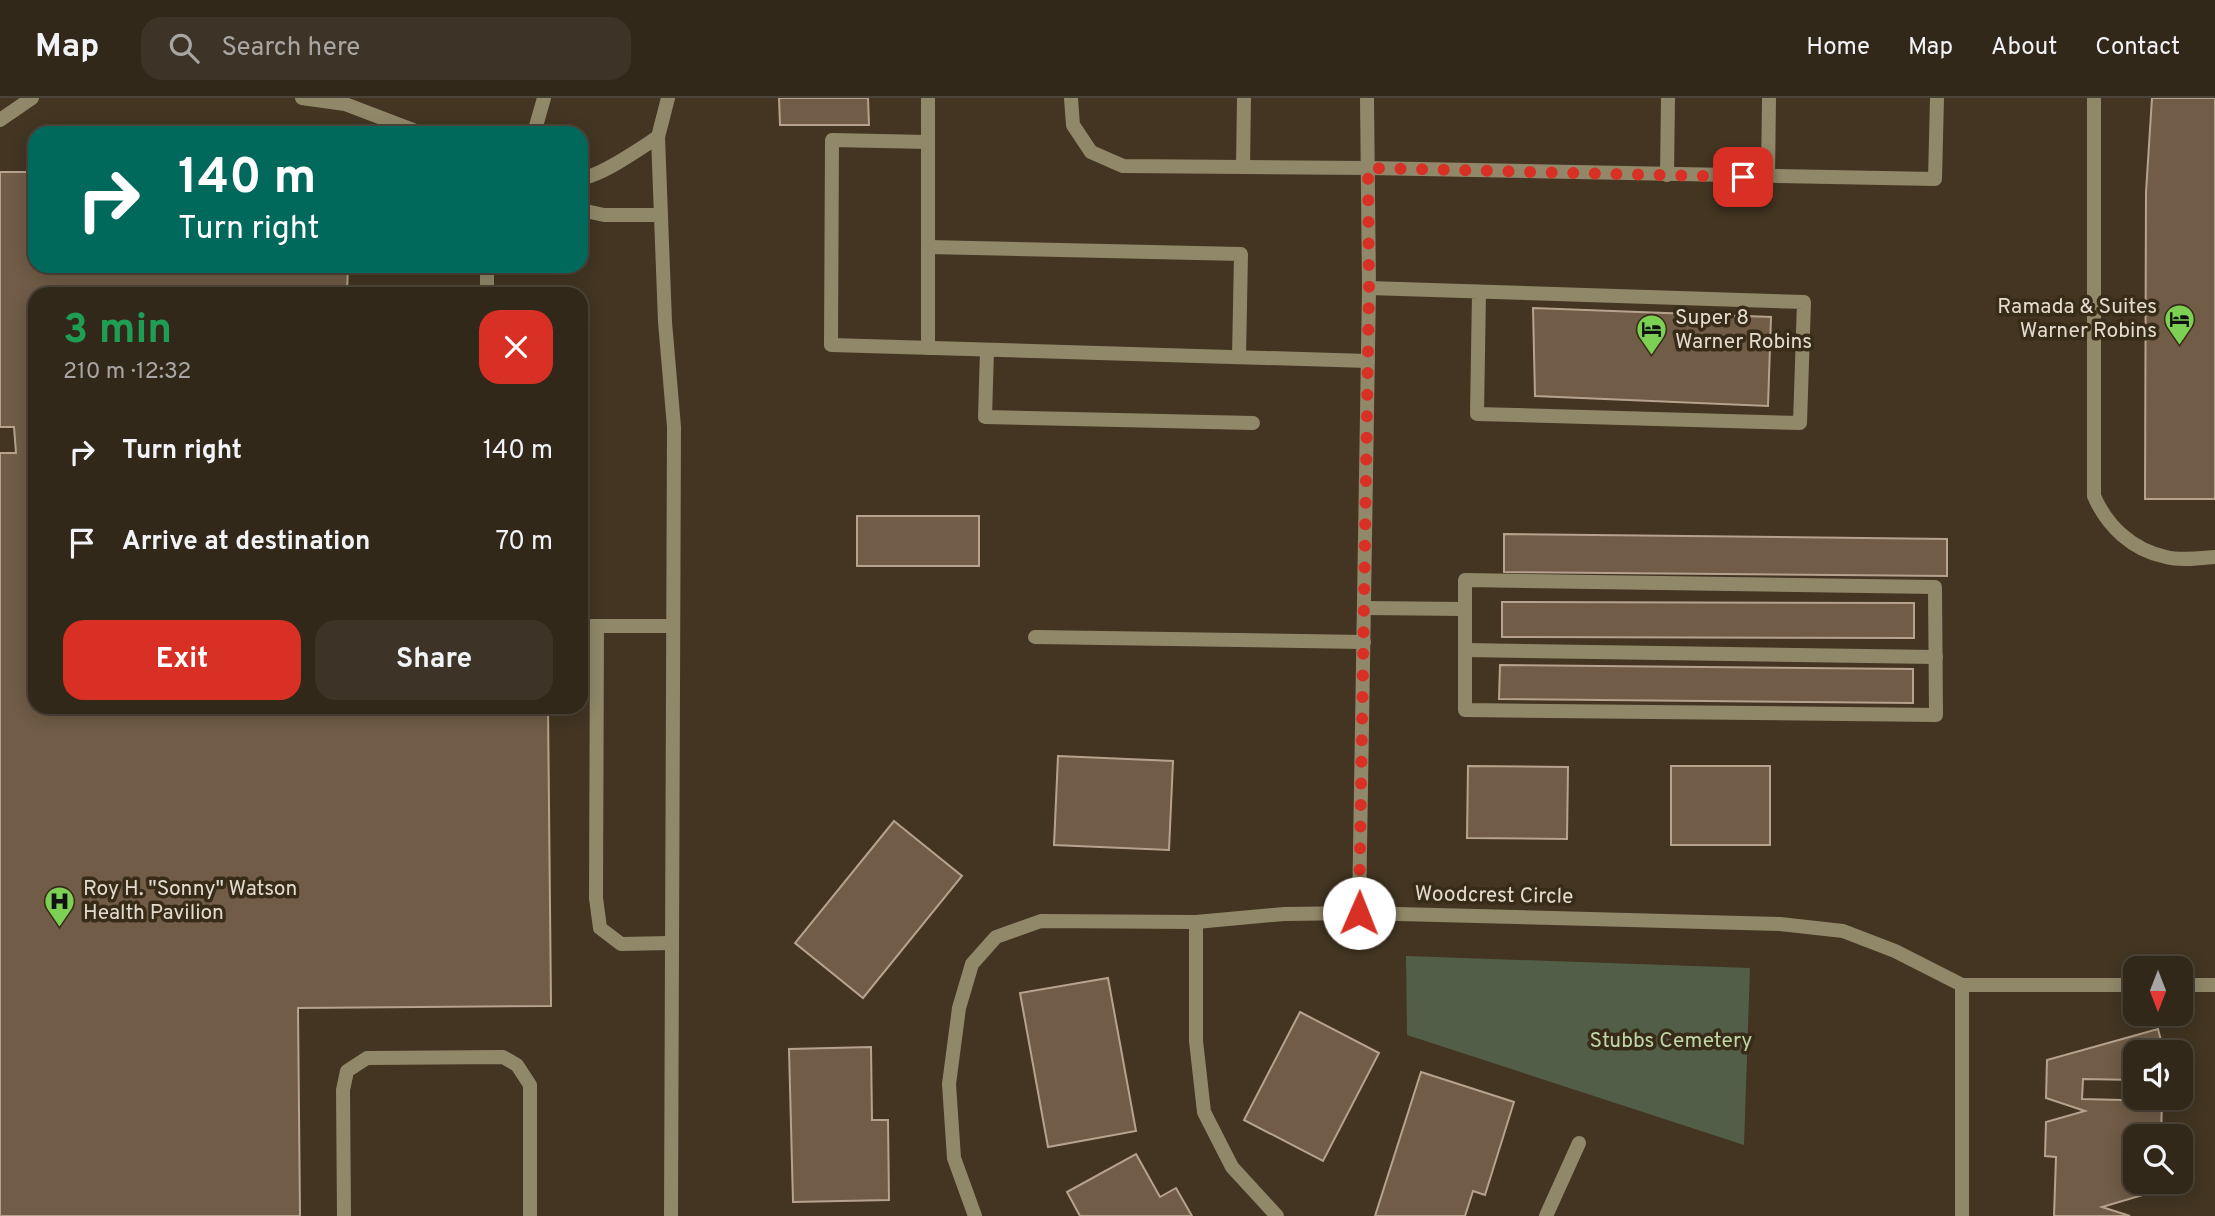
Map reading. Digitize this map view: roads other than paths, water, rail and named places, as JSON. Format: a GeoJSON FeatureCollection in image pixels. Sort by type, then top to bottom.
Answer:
{"type":"FeatureCollection","features":[{"type":"Feature","properties":{"kind":"street"},"geometry":{"type":"LineString","coordinates":[[0,120],[32,98]]}},
{"type":"Feature","properties":{"kind":"street"},"geometry":{"type":"LineString","coordinates":[[302,98],[345,104],[396,126]]}},
{"type":"Feature","properties":{"kind":"street"},"geometry":{"type":"LineString","coordinates":[[536,126],[544,98]]}},
{"type":"Feature","properties":{"kind":"street"},"geometry":{"type":"LineString","coordinates":[[668,98],[658,137],[665,322],[674,427],[671,1216]]}},
{"type":"Feature","properties":{"kind":"street"},"geometry":{"type":"LineString","coordinates":[[928,98],[928,348]]}},
{"type":"Feature","properties":{"kind":"street"},"geometry":{"type":"LineString","coordinates":[[1071,98],[1073,125],[1091,152],[1123,166],[1935,179],[1937,98]]}},
{"type":"Feature","properties":{"kind":"street"},"geometry":{"type":"LineString","coordinates":[[1243,167],[1244,98]]}},
{"type":"Feature","properties":{"kind":"street"},"geometry":{"type":"LineString","coordinates":[[1359,913],[1369,288],[1367,98]]}},
{"type":"Feature","properties":{"kind":"street"},"geometry":{"type":"LineString","coordinates":[[1667,175],[1668,98]]}},
{"type":"Feature","properties":{"kind":"street"},"geometry":{"type":"LineString","coordinates":[[1768,177],[1769,98]]}},
{"type":"Feature","properties":{"kind":"street"},"geometry":{"type":"LineString","coordinates":[[2094,98],[2094,496],[2101,511],[2120,536],[2146,550],[2167,558],[2215,557]]}},
{"type":"Feature","properties":{"kind":"street"},"geometry":{"type":"LineString","coordinates":[[588,178],[658,137]]}},
{"type":"Feature","properties":{"kind":"street"},"geometry":{"type":"LineString","coordinates":[[928,142],[832,140],[831,345],[1368,361]]}},
{"type":"Feature","properties":{"kind":"street"},"geometry":{"type":"LineString","coordinates":[[588,212],[604,215],[661,215]]}},
{"type":"Feature","properties":{"kind":"street"},"geometry":{"type":"LineString","coordinates":[[928,247],[1241,254],[1239,357]]}},
{"type":"Feature","properties":{"kind":"street"},"geometry":{"type":"LineString","coordinates":[[1369,288],[1804,302],[1800,423],[1477,414],[1479,292]]}},
{"type":"Feature","properties":{"kind":"street"},"geometry":{"type":"LineString","coordinates":[[987,350],[985,417],[1253,423]]}},
{"type":"Feature","properties":{"kind":"street"},"geometry":{"type":"LineString","coordinates":[[1465,580],[1935,587],[1936,715],[1465,710],[1465,650],[1465,580]]}},
{"type":"Feature","properties":{"kind":"street"},"geometry":{"type":"LineString","coordinates":[[1364,608],[1465,609]]}},
{"type":"Feature","properties":{"kind":"street"},"geometry":{"type":"LineString","coordinates":[[588,626],[673,626]]}},
{"type":"Feature","properties":{"kind":"street"},"geometry":{"type":"LineString","coordinates":[[597,626],[596,898],[600,928],[621,944],[671,943]]}},
{"type":"Feature","properties":{"kind":"street"},"geometry":{"type":"LineString","coordinates":[[1035,637],[1364,642]]}},
{"type":"Feature","properties":{"kind":"street"},"geometry":{"type":"LineString","coordinates":[[1465,650],[1936,657]]}},
{"type":"Feature","properties":{"kind":"street","name":"Woodcrest Circle"},"geometry":{"type":"LineString","coordinates":[[975,1216],[954,1158],[949,1084],[959,1008],[972,964],[996,937],[1041,921],[1196,922],[1284,914],[1359,913],[1780,924],[1843,930],[1895,951],[1962,985]]}},
{"type":"Feature","properties":{"kind":"street"},"geometry":{"type":"LineString","coordinates":[[1196,922],[1196,1041],[1204,1112],[1232,1167],[1278,1216]]}},
{"type":"Feature","properties":{"kind":"street"},"geometry":{"type":"LineString","coordinates":[[1962,1216],[1962,985],[2123,985]]}},
{"type":"Feature","properties":{"kind":"street"},"geometry":{"type":"LineString","coordinates":[[2193,985],[2215,985]]}},
{"type":"Feature","properties":{"kind":"street"},"geometry":{"type":"LineString","coordinates":[[344,1216],[343,1090],[347,1071],[367,1058],[503,1057],[517,1065],[530,1085],[530,1216]]}},
{"type":"Feature","properties":{"kind":"street"},"geometry":{"type":"LineString","coordinates":[[1546,1216],[1579,1143]]}},
{"type":"Feature","properties":{"kind":"place","name":"Ramada & Suites Warner Robins"},"geometry":{"type":"Point","coordinates":[2180,346]}},
{"type":"Feature","properties":{"kind":"place","name":"Super 8 Warner Robins"},"geometry":{"type":"Point","coordinates":[1652,357]}},
{"type":"Feature","properties":{"kind":"place","name":"Roy H. \"Sonny\" Watson Health Pavilion"},"geometry":{"type":"Point","coordinates":[60,928]}},
{"type":"Feature","properties":{"kind":"park label","name":"Stubbs Cemetery"},"geometry":{"type":"Point","coordinates":[1671,1041]}}]}
